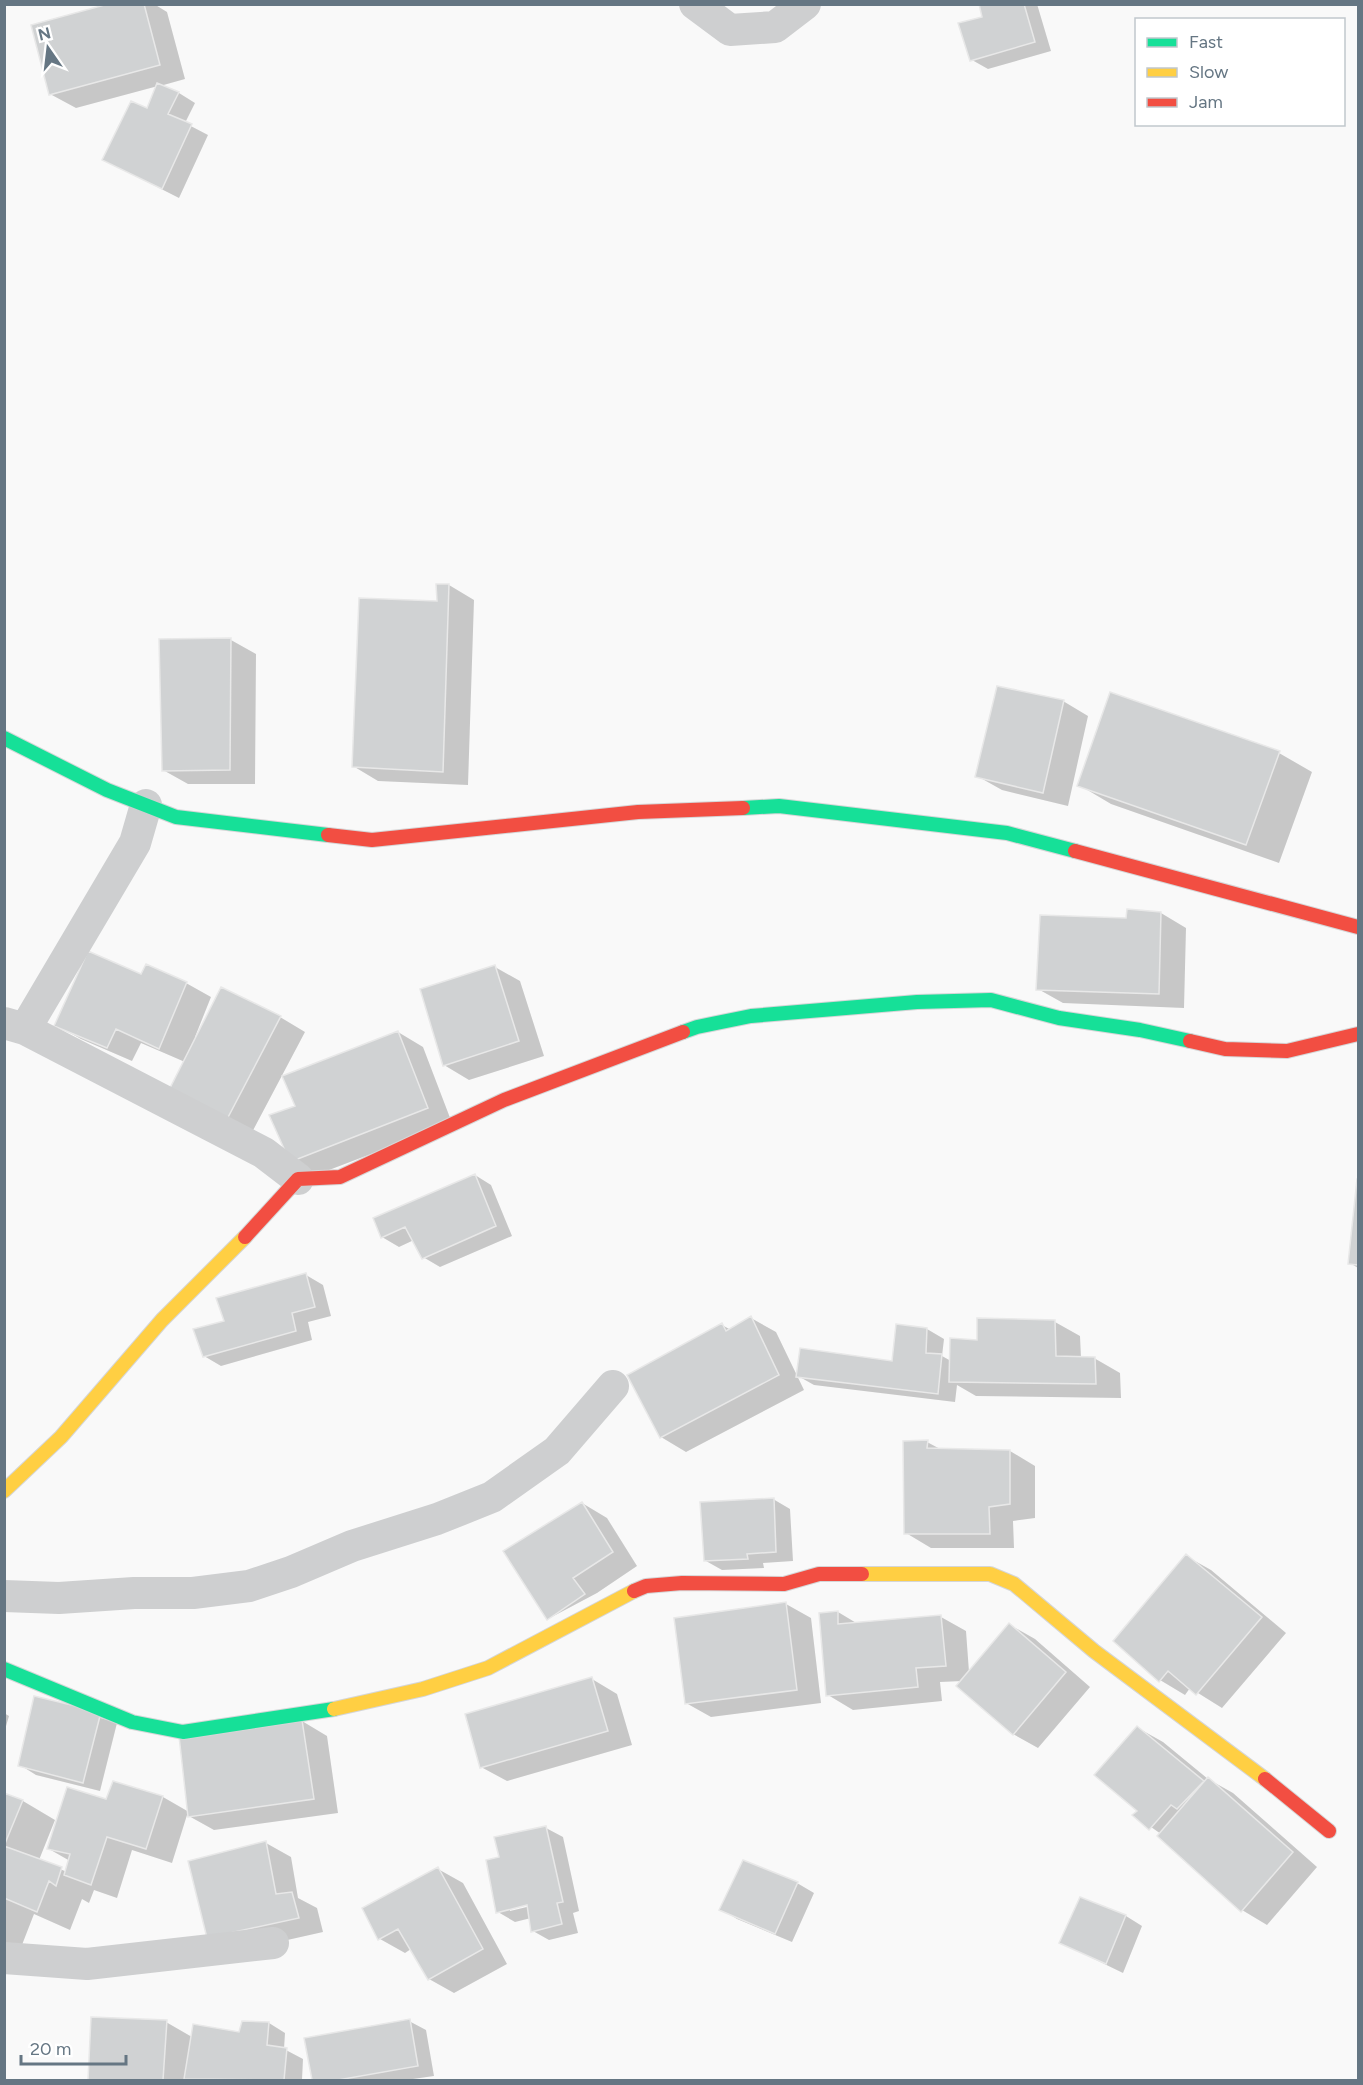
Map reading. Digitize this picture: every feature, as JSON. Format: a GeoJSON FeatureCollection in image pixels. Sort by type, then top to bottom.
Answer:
{"type":"FeatureCollection","features":[{"type":"Feature","properties":{"kind":"street"},"geometry":{"type":"LineString","coordinates":[[695,4],[730,30],[775,27],[805,4]]}},
{"type":"Feature","properties":{"kind":"street"},"geometry":{"type":"LineString","coordinates":[[4,738],[107,790],[176,817],[372,840],[638,812],[779,806],[1007,833],[1359,927]]}},
{"type":"Feature","properties":{"kind":"street"},"geometry":{"type":"LineString","coordinates":[[146,805],[135,843],[15,1026],[264,1153],[298,1179],[340,1177],[514,1095],[688,1030],[751,1016],[917,1002],[991,1000],[1059,1018],[1140,1030],[1225,1049],[1287,1051],[1359,1034]]}},
{"type":"Feature","properties":{"kind":"street"},"geometry":{"type":"LineString","coordinates":[[4,1491],[78,1419],[174,1307],[277,1206],[298,1179]]}},
{"type":"Feature","properties":{"kind":"street"},"geometry":{"type":"LineString","coordinates":[[4,1596],[59,1598],[134,1593],[193,1593],[249,1586],[291,1572],[352,1546],[437,1519],[492,1497],[557,1451],[613,1386]]}},
{"type":"Feature","properties":{"kind":"street"},"geometry":{"type":"LineString","coordinates":[[4,1669],[132,1722],[183,1732],[345,1707],[445,1682],[488,1668],[646,1586],[682,1583],[784,1584],[819,1574],[990,1574],[1014,1584],[1094,1651],[1248,1765],[1329,1831]]}},
{"type":"Feature","properties":{"kind":"street"},"geometry":{"type":"LineString","coordinates":[[4,1959],[87,1964],[273,1943]]}},
{"type":"Feature","properties":{"kind":"building"},"geometry":{"type":"Polygon","coordinates":[[[108,4],[144,4],[160,65],[49,95],[31,25],[108,4]]]}},
{"type":"Feature","properties":{"kind":"building"},"geometry":{"type":"Polygon","coordinates":[[[979,4],[1024,4],[1035,42],[970,61],[958,23],[982,17],[979,4]]]}},
{"type":"Feature","properties":{"kind":"building"},"geometry":{"type":"Polygon","coordinates":[[[157,83],[179,92],[168,114],[192,124],[162,189],[102,160],[131,101],[147,108],[157,83]]]}},
{"type":"Feature","properties":{"kind":"building"},"geometry":{"type":"Polygon","coordinates":[[[436,584],[449,584],[443,772],[352,767],[359,598],[437,601],[436,584]]]}},
{"type":"Feature","properties":{"kind":"building"},"geometry":{"type":"Polygon","coordinates":[[[231,638],[230,770],[162,771],[159,639],[231,638]]]}},
{"type":"Feature","properties":{"kind":"building"},"geometry":{"type":"Polygon","coordinates":[[[997,686],[1064,700],[1043,793],[975,777],[997,686]]]}},
{"type":"Feature","properties":{"kind":"building"},"geometry":{"type":"Polygon","coordinates":[[[1110,692],[1280,751],[1246,845],[1077,786],[1110,692]]]}},
{"type":"Feature","properties":{"kind":"building"},"geometry":{"type":"Polygon","coordinates":[[[1127,909],[1161,912],[1159,994],[1036,990],[1040,915],[1126,918],[1127,909]]]}},
{"type":"Feature","properties":{"kind":"building"},"geometry":{"type":"Polygon","coordinates":[[[88,951],[141,974],[146,964],[187,982],[159,1049],[116,1029],[107,1048],[54,1026],[88,951]]]}},
{"type":"Feature","properties":{"kind":"building"},"geometry":{"type":"Polygon","coordinates":[[[495,965],[519,1041],[443,1066],[420,989],[495,965]]]}},
{"type":"Feature","properties":{"kind":"building"},"geometry":{"type":"Polygon","coordinates":[[[221,987],[281,1016],[225,1123],[167,1094],[221,987]]]}},
{"type":"Feature","properties":{"kind":"building"},"geometry":{"type":"Polygon","coordinates":[[[398,1031],[428,1108],[290,1162],[269,1115],[295,1106],[282,1076],[398,1031]]]}},
{"type":"Feature","properties":{"kind":"building"},"geometry":{"type":"Polygon","coordinates":[[[475,1174],[496,1226],[422,1259],[405,1227],[381,1238],[373,1218],[475,1174]]]}},
{"type":"Feature","properties":{"kind":"building"},"geometry":{"type":"Polygon","coordinates":[[[1358,1179],[1358,1265],[1348,1264],[1358,1179]]]}},
{"type":"Feature","properties":{"kind":"building"},"geometry":{"type":"Polygon","coordinates":[[[306,1273],[315,1307],[292,1313],[296,1331],[203,1357],[193,1329],[224,1321],[216,1298],[306,1273]]]}},
{"type":"Feature","properties":{"kind":"building"},"geometry":{"type":"Polygon","coordinates":[[[751,1316],[779,1375],[660,1438],[627,1375],[722,1323],[726,1331],[751,1316]]]}},
{"type":"Feature","properties":{"kind":"building"},"geometry":{"type":"Polygon","coordinates":[[[977,1318],[1055,1320],[1056,1356],[1095,1357],[1096,1384],[949,1382],[950,1338],[977,1340],[977,1318]]]}},
{"type":"Feature","properties":{"kind":"building"},"geometry":{"type":"Polygon","coordinates":[[[896,1324],[927,1328],[926,1353],[942,1354],[938,1394],[796,1377],[800,1348],[892,1361],[896,1324]]]}},
{"type":"Feature","properties":{"kind":"building"},"geometry":{"type":"Polygon","coordinates":[[[928,1440],[927,1448],[1010,1450],[1010,1504],[989,1507],[990,1534],[904,1534],[903,1441],[928,1440]]]}},
{"type":"Feature","properties":{"kind":"building"},"geometry":{"type":"Polygon","coordinates":[[[774,1498],[776,1552],[747,1554],[748,1559],[704,1561],[700,1502],[774,1498]]]}},
{"type":"Feature","properties":{"kind":"building"},"geometry":{"type":"Polygon","coordinates":[[[582,1502],[613,1552],[573,1578],[585,1594],[547,1620],[503,1551],[582,1502]]]}},
{"type":"Feature","properties":{"kind":"building"},"geometry":{"type":"Polygon","coordinates":[[[1186,1554],[1262,1617],[1196,1695],[1168,1671],[1159,1682],[1113,1641],[1186,1554]]]}},
{"type":"Feature","properties":{"kind":"building"},"geometry":{"type":"Polygon","coordinates":[[[786,1602],[797,1690],[685,1704],[674,1618],[786,1602]]]}},
{"type":"Feature","properties":{"kind":"building"},"geometry":{"type":"Polygon","coordinates":[[[838,1611],[838,1624],[941,1615],[946,1666],[916,1668],[918,1687],[826,1696],[819,1613],[838,1611]]]}},
{"type":"Feature","properties":{"kind":"building"},"geometry":{"type":"Polygon","coordinates":[[[1009,1623],[1066,1672],[1013,1735],[956,1686],[1009,1623]]]}},
{"type":"Feature","properties":{"kind":"building"},"geometry":{"type":"Polygon","coordinates":[[[592,1677],[608,1731],[480,1768],[465,1714],[592,1677]]]}},
{"type":"Feature","properties":{"kind":"building"},"geometry":{"type":"Polygon","coordinates":[[[34,1696],[101,1712],[83,1783],[18,1766],[34,1696]]]}},
{"type":"Feature","properties":{"kind":"building"},"geometry":{"type":"Polygon","coordinates":[[[302,1720],[314,1799],[188,1817],[179,1736],[302,1720]]]}},
{"type":"Feature","properties":{"kind":"building"},"geometry":{"type":"Polygon","coordinates":[[[1137,1726],[1204,1781],[1177,1809],[1171,1805],[1149,1830],[1132,1815],[1137,1811],[1094,1775],[1137,1726]]]}},
{"type":"Feature","properties":{"kind":"building"},"geometry":{"type":"Polygon","coordinates":[[[1208,1777],[1293,1852],[1241,1912],[1157,1836],[1208,1777]]]}},
{"type":"Feature","properties":{"kind":"building"},"geometry":{"type":"Polygon","coordinates":[[[113,1781],[163,1796],[146,1849],[107,1837],[91,1885],[64,1875],[70,1854],[47,1849],[67,1787],[106,1799],[113,1781]]]}},
{"type":"Feature","properties":{"kind":"building"},"geometry":{"type":"Polygon","coordinates":[[[4,1793],[23,1800],[4,1846],[4,1793]]]}},
{"type":"Feature","properties":{"kind":"building"},"geometry":{"type":"Polygon","coordinates":[[[546,1826],[563,1902],[557,1903],[562,1924],[531,1932],[527,1905],[496,1913],[486,1860],[499,1857],[494,1837],[546,1826]]]}},
{"type":"Feature","properties":{"kind":"building"},"geometry":{"type":"Polygon","coordinates":[[[266,1841],[276,1894],[292,1892],[299,1918],[207,1938],[188,1861],[266,1841]]]}},
{"type":"Feature","properties":{"kind":"building"},"geometry":{"type":"Polygon","coordinates":[[[4,1846],[62,1867],[56,1886],[49,1881],[37,1912],[4,1898],[4,1846]]]}},
{"type":"Feature","properties":{"kind":"building"},"geometry":{"type":"Polygon","coordinates":[[[743,1860],[798,1882],[775,1934],[719,1910],[743,1860]]]}},
{"type":"Feature","properties":{"kind":"building"},"geometry":{"type":"Polygon","coordinates":[[[438,1867],[483,1949],[428,1980],[398,1929],[378,1940],[362,1908],[438,1867]]]}},
{"type":"Feature","properties":{"kind":"building"},"geometry":{"type":"Polygon","coordinates":[[[1080,1897],[1126,1915],[1106,1964],[1059,1943],[1080,1897]]]}},
{"type":"Feature","properties":{"kind":"building"},"geometry":{"type":"Polygon","coordinates":[[[91,2017],[167,2020],[163,2080],[88,2080],[91,2017]]]}},
{"type":"Feature","properties":{"kind":"building"},"geometry":{"type":"Polygon","coordinates":[[[410,2019],[418,2066],[338,2080],[312,2080],[304,2038],[410,2019]]]}},
{"type":"Feature","properties":{"kind":"building"},"geometry":{"type":"Polygon","coordinates":[[[242,2021],[269,2022],[267,2045],[287,2048],[284,2080],[184,2079],[193,2024],[239,2032],[242,2021]]]}},
{"type":"Feature","properties":{"kind":"traffic: fast"},"geometry":{"type":"LineString","coordinates":[[4,738],[107,790],[176,817],[328,835]]}},
{"type":"Feature","properties":{"kind":"traffic: fast"},"geometry":{"type":"LineString","coordinates":[[743,808],[779,806],[1007,833],[1075,851]]}},
{"type":"Feature","properties":{"kind":"traffic: fast"},"geometry":{"type":"LineString","coordinates":[[683,1032],[751,1016],[917,1002],[991,1000],[1059,1018],[1140,1030],[1190,1041]]}},
{"type":"Feature","properties":{"kind":"traffic: fast"},"geometry":{"type":"LineString","coordinates":[[4,1669],[132,1722],[183,1732],[334,1709]]}},
{"type":"Feature","properties":{"kind":"traffic: slow"},"geometry":{"type":"LineString","coordinates":[[4,1491],[61,1437],[162,1320],[245,1237]]}},
{"type":"Feature","properties":{"kind":"traffic: slow"},"geometry":{"type":"LineString","coordinates":[[862,1574],[990,1574],[1014,1584],[1094,1651],[1265,1779]]}},
{"type":"Feature","properties":{"kind":"traffic: slow"},"geometry":{"type":"LineString","coordinates":[[334,1709],[423,1689],[488,1668],[634,1591]]}},
{"type":"Feature","properties":{"kind":"traffic: jam"},"geometry":{"type":"LineString","coordinates":[[328,835],[372,840],[638,812],[743,808]]}},
{"type":"Feature","properties":{"kind":"traffic: jam"},"geometry":{"type":"LineString","coordinates":[[1075,851],[1358,927]]}},
{"type":"Feature","properties":{"kind":"traffic: jam"},"geometry":{"type":"LineString","coordinates":[[245,1237],[298,1179],[340,1177],[504,1100],[683,1032]]}},
{"type":"Feature","properties":{"kind":"traffic: jam"},"geometry":{"type":"LineString","coordinates":[[1190,1041],[1225,1049],[1287,1051],[1358,1034]]}},
{"type":"Feature","properties":{"kind":"traffic: jam"},"geometry":{"type":"LineString","coordinates":[[634,1591],[646,1586],[682,1583],[784,1584],[819,1574],[862,1574]]}},
{"type":"Feature","properties":{"kind":"traffic: jam"},"geometry":{"type":"LineString","coordinates":[[1265,1779],[1329,1831]]}}]}
